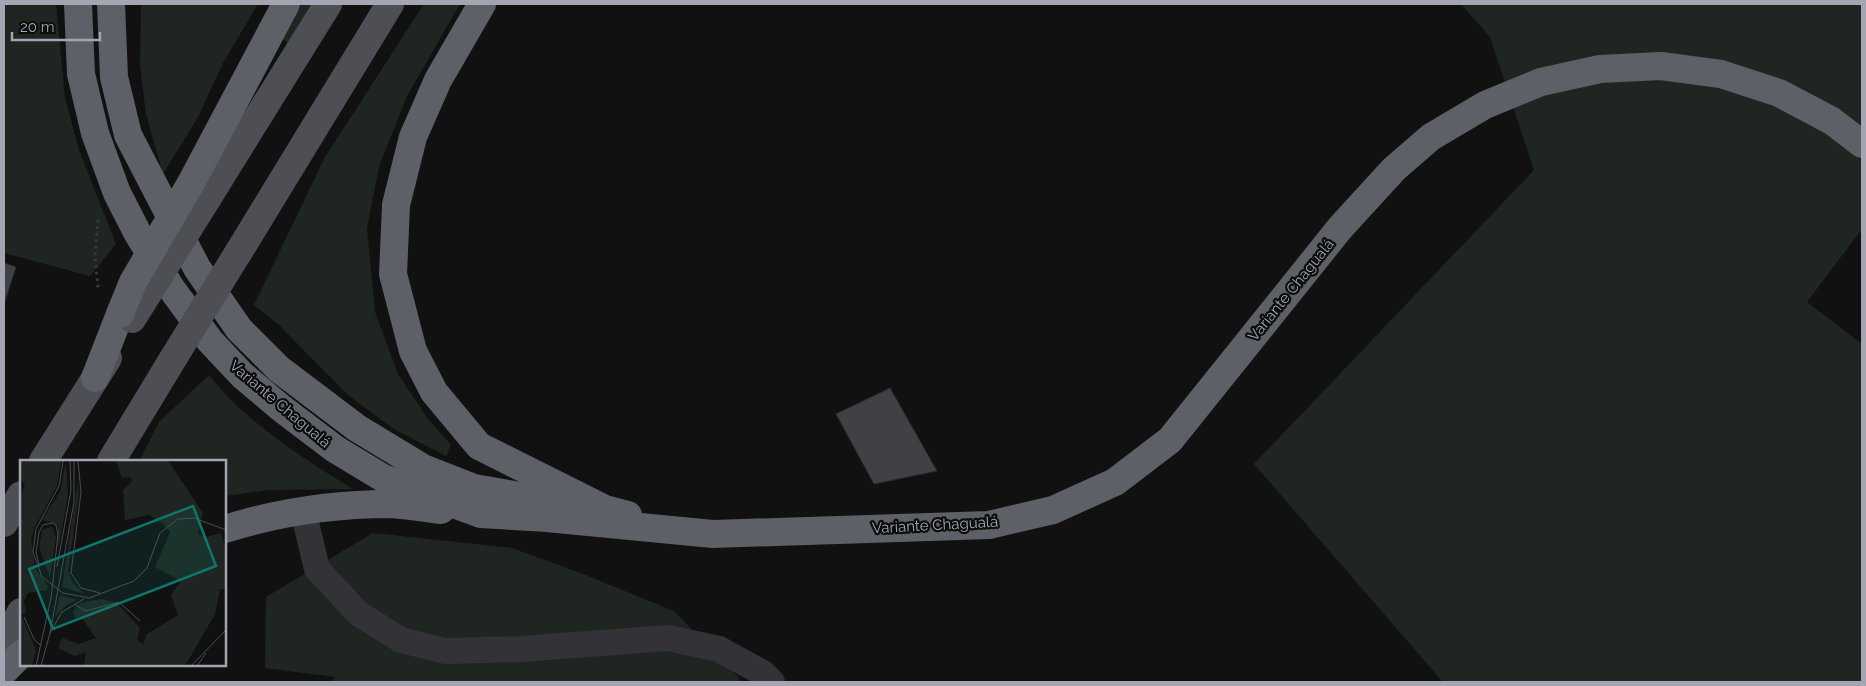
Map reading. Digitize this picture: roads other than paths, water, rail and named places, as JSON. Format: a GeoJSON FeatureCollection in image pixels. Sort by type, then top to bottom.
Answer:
{"type":"FeatureCollection","features":[{"type":"Feature","properties":{"kind":"highway","name":"Variante Chagualá"},"geometry":{"type":"LineString","coordinates":[[78,4],[81,74],[95,133],[117,193],[138,234],[171,288],[210,341],[242,375],[335,449],[383,478],[480,514],[547,518],[713,534],[989,525],[1053,510],[1115,482],[1170,440],[1340,228],[1394,169],[1431,137],[1485,105],[1541,82],[1600,69],[1661,66],[1721,74],[1779,93],[1832,121],[1862,144]]}},
{"type":"Feature","properties":{"kind":"highway"},"geometry":{"type":"LineString","coordinates":[[111,4],[114,77],[128,135],[196,268],[239,329],[279,370],[357,428],[423,468],[474,488],[539,500],[605,509]]}},
{"type":"Feature","properties":{"kind":"highway"},"geometry":{"type":"LineString","coordinates":[[95,378],[126,316],[132,282],[199,191],[286,4]]}},
{"type":"Feature","properties":{"kind":"highway","name":"Variante Chagualá"},"geometry":{"type":"LineString","coordinates":[[482,4],[438,80],[413,137],[396,205],[393,274],[413,351],[434,392],[479,446],[605,509],[713,534]]}},
{"type":"Feature","properties":{"kind":"highway"},"geometry":{"type":"LineString","coordinates":[[226,529],[252,520],[304,510],[392,504],[480,514]]}},
{"type":"Feature","properties":{"kind":"highway"},"geometry":{"type":"LineString","coordinates":[[4,672],[20,655]]}},
{"type":"Feature","properties":{"kind":"main road"},"geometry":{"type":"LineString","coordinates":[[199,191],[328,4]]}},
{"type":"Feature","properties":{"kind":"main road"},"geometry":{"type":"LineString","coordinates":[[112,460],[390,4]]}},
{"type":"Feature","properties":{"kind":"main road"},"geometry":{"type":"LineString","coordinates":[[44,460],[95,378]]}},
{"type":"Feature","properties":{"kind":"main road"},"geometry":{"type":"LineString","coordinates":[[4,523],[20,497]]}},
{"type":"Feature","properties":{"kind":"main road"},"geometry":{"type":"LineString","coordinates":[[4,642],[20,614]]}},
{"type":"Feature","properties":{"kind":"street"},"geometry":{"type":"LineString","coordinates":[[304,510],[317,570],[359,614],[401,640],[445,651],[521,649],[668,638],[719,649],[763,673],[772,682]]}}]}
